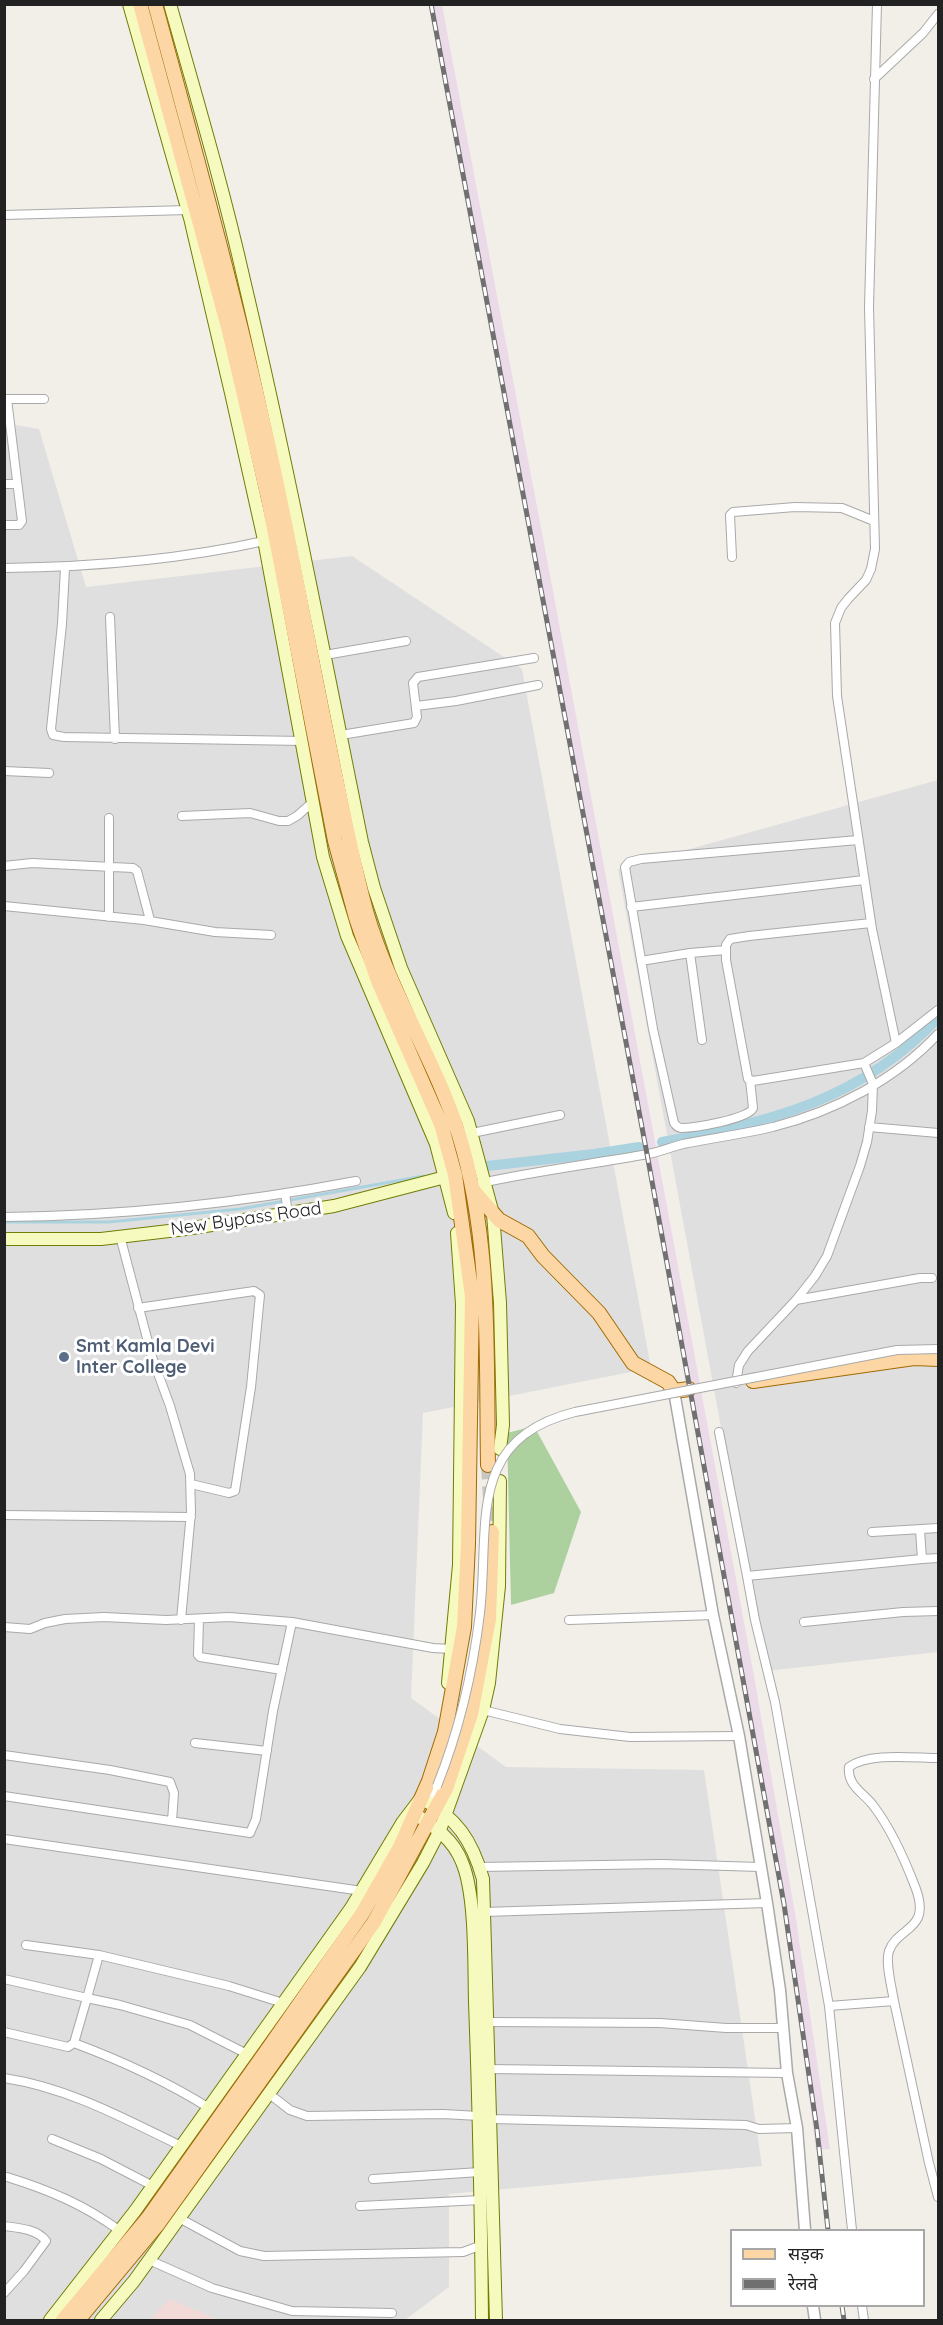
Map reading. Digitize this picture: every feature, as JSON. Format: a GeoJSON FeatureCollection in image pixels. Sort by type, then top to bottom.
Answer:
{"type":"FeatureCollection","features":[{"type":"Feature","properties":{"kind":"main road"},"geometry":{"type":"LineString","coordinates":[[129,4],[188,210],[264,541],[323,857],[347,936],[450,1175],[458,1241],[462,1304],[459,1565],[444,1709],[445,1732]]}},
{"type":"Feature","properties":{"kind":"main road"},"geometry":{"type":"LineString","coordinates":[[101,2320],[149,2260],[360,1967],[423,1863],[434,1826],[433,1805],[437,1762],[445,1732],[464,1627],[469,1532],[472,1296],[441,1124],[378,981],[353,907],[335,841],[268,498],[232,342],[141,4]]}},
{"type":"Feature","properties":{"kind":"main road"},"geometry":{"type":"LineString","coordinates":[[155,4],[243,335],[273,468],[338,794],[363,903],[385,965],[458,1131],[476,1180],[493,1214],[501,1303],[502,1425],[500,1449]]}},
{"type":"Feature","properties":{"kind":"main road"},"geometry":{"type":"LineString","coordinates":[[170,4],[220,181],[244,278],[298,519],[362,842],[374,888],[400,968],[472,1133],[486,1296],[488,1465]]}},
{"type":"Feature","properties":{"kind":"main road","name":"New Bypass Road"},"geometry":{"type":"LineString","coordinates":[[4,1239],[101,1239],[186,1229],[286,1202],[334,1206],[450,1175],[476,1180]]}},
{"type":"Feature","properties":{"kind":"main road"},"geometry":{"type":"LineString","coordinates":[[493,1214],[503,1223],[528,1236],[543,1256],[599,1313],[633,1363],[668,1382],[674,1391],[914,1359],[939,1359]]}},
{"type":"Feature","properties":{"kind":"main road"},"geometry":{"type":"LineString","coordinates":[[63,2320],[148,2218],[362,1914],[400,1847],[415,1814],[433,1805],[483,1710],[495,1644],[499,1586],[500,1481]]}},
{"type":"Feature","properties":{"kind":"main road"},"geometry":{"type":"LineString","coordinates":[[50,2320],[120,2231],[209,2108],[362,1891],[402,1823],[433,1805],[446,1789],[471,1714],[489,1619],[492,1532]]}},
{"type":"Feature","properties":{"kind":"main road"},"geometry":{"type":"LineString","coordinates":[[433,1805],[466,1838],[480,1867],[483,1879],[489,2069],[480,2172],[482,2320]]}},
{"type":"Feature","properties":{"kind":"main road"},"geometry":{"type":"LineString","coordinates":[[415,1814],[434,1826],[457,1850],[464,1864],[470,1897],[496,2320]]}},
{"type":"Feature","properties":{"kind":"main road"},"geometry":{"type":"LineString","coordinates":[[78,2320],[158,2224],[374,1922],[434,1826]]}},
{"type":"Feature","properties":{"kind":"main road"},"geometry":{"type":"LineString","coordinates":[[470,1897],[484,1894]]}},
{"type":"Feature","properties":{"kind":"street"},"geometry":{"type":"LineString","coordinates":[[877,4],[869,307],[875,549],[866,580],[841,608],[836,623],[837,696],[864,880],[896,1043]]}},
{"type":"Feature","properties":{"kind":"street"},"geometry":{"type":"LineString","coordinates":[[874,79],[923,33],[939,14]]}},
{"type":"Feature","properties":{"kind":"street"},"geometry":{"type":"LineString","coordinates":[[4,215],[188,210]]}},
{"type":"Feature","properties":{"kind":"street"},"geometry":{"type":"LineString","coordinates":[[4,525],[22,523],[5,399],[44,399]]}},
{"type":"Feature","properties":{"kind":"street"},"geometry":{"type":"LineString","coordinates":[[4,484],[17,484]]}},
{"type":"Feature","properties":{"kind":"street"},"geometry":{"type":"LineString","coordinates":[[732,557],[730,515],[733,512],[795,507],[842,508],[874,521]]}},
{"type":"Feature","properties":{"kind":"street"},"geometry":{"type":"LineString","coordinates":[[4,568],[66,568],[230,548],[264,541]]}},
{"type":"Feature","properties":{"kind":"street"},"geometry":{"type":"LineString","coordinates":[[66,568],[51,733],[55,736],[303,741]]}},
{"type":"Feature","properties":{"kind":"street"},"geometry":{"type":"LineString","coordinates":[[110,617],[115,739]]}},
{"type":"Feature","properties":{"kind":"street"},"geometry":{"type":"LineString","coordinates":[[325,656],[406,641]]}},
{"type":"Feature","properties":{"kind":"street"},"geometry":{"type":"LineString","coordinates":[[340,735],[409,725],[416,720],[413,683],[417,677],[534,658]]}},
{"type":"Feature","properties":{"kind":"street"},"geometry":{"type":"LineString","coordinates":[[416,705],[538,685]]}},
{"type":"Feature","properties":{"kind":"street"},"geometry":{"type":"LineString","coordinates":[[4,771],[48,773]]}},
{"type":"Feature","properties":{"kind":"street"},"geometry":{"type":"LineString","coordinates":[[182,816],[250,813],[279,821],[288,821],[314,801]]}},
{"type":"Feature","properties":{"kind":"street"},"geometry":{"type":"LineString","coordinates":[[109,818],[110,917]]}},
{"type":"Feature","properties":{"kind":"street"},"geometry":{"type":"LineString","coordinates":[[858,840],[632,861],[626,864],[624,871],[641,961],[670,1111],[676,1126],[681,1128],[722,1122],[748,1115],[753,1108],[750,1080],[741,1049],[726,960],[726,945],[730,939],[872,923]]}},
{"type":"Feature","properties":{"kind":"street"},"geometry":{"type":"LineString","coordinates":[[4,866],[32,863],[133,868],[137,871],[150,920]]}},
{"type":"Feature","properties":{"kind":"street"},"geometry":{"type":"LineString","coordinates":[[632,907],[864,880]]}},
{"type":"Feature","properties":{"kind":"street"},"geometry":{"type":"LineString","coordinates":[[4,906],[150,920],[215,932],[272,935]]}},
{"type":"Feature","properties":{"kind":"street"},"geometry":{"type":"LineString","coordinates":[[641,961],[690,953],[726,951]]}},
{"type":"Feature","properties":{"kind":"street"},"geometry":{"type":"LineString","coordinates":[[690,953],[702,1040]]}},
{"type":"Feature","properties":{"kind":"street"},"geometry":{"type":"LineString","coordinates":[[750,1080],[865,1065],[939,1010]]}},
{"type":"Feature","properties":{"kind":"street"},"geometry":{"type":"LineString","coordinates":[[476,1180],[647,1154],[776,1126],[817,1112],[889,1078],[939,1034]]}},
{"type":"Feature","properties":{"kind":"street"},"geometry":{"type":"LineString","coordinates":[[736,1383],[739,1365],[748,1351],[796,1300],[827,1256],[860,1166],[869,1127],[873,1085],[865,1065]]}},
{"type":"Feature","properties":{"kind":"street"},"geometry":{"type":"LineString","coordinates":[[472,1133],[560,1115]]}},
{"type":"Feature","properties":{"kind":"street"},"geometry":{"type":"LineString","coordinates":[[869,1127],[939,1133]]}},
{"type":"Feature","properties":{"kind":"street"},"geometry":{"type":"LineString","coordinates":[[4,1217],[72,1217],[286,1202],[356,1181]]}},
{"type":"Feature","properties":{"kind":"street"},"geometry":{"type":"LineString","coordinates":[[120,1236],[152,1357],[170,1406],[191,1484],[191,1517],[181,1620]]}},
{"type":"Feature","properties":{"kind":"street"},"geometry":{"type":"LineString","coordinates":[[796,1300],[920,1278],[932,1278]]}},
{"type":"Feature","properties":{"kind":"street"},"geometry":{"type":"LineString","coordinates":[[138,1308],[254,1290],[260,1295],[251,1388],[235,1491],[230,1493],[191,1484]]}},
{"type":"Feature","properties":{"kind":"street"},"geometry":{"type":"LineString","coordinates":[[914,1359],[939,1348]]}},
{"type":"Feature","properties":{"kind":"street"},"geometry":{"type":"LineString","coordinates":[[433,1805],[458,1722],[472,1659],[480,1612],[488,1492],[506,1454],[522,1436],[538,1425],[575,1412],[897,1350],[939,1348]]}},
{"type":"Feature","properties":{"kind":"street"},"geometry":{"type":"LineString","coordinates":[[674,1391],[713,1615],[739,1736],[767,1903],[787,2073],[797,2128],[805,2229]]}},
{"type":"Feature","properties":{"kind":"street"},"geometry":{"type":"LineString","coordinates":[[719,1432],[777,1713],[829,2006],[852,2229]]}},
{"type":"Feature","properties":{"kind":"street"},"geometry":{"type":"LineString","coordinates":[[4,1515],[191,1517]]}},
{"type":"Feature","properties":{"kind":"street"},"geometry":{"type":"LineString","coordinates":[[872,1533],[939,1528]]}},
{"type":"Feature","properties":{"kind":"street"},"geometry":{"type":"LineString","coordinates":[[920,1530],[922,1559]]}},
{"type":"Feature","properties":{"kind":"street"},"geometry":{"type":"LineString","coordinates":[[747,1576],[939,1558]]}},
{"type":"Feature","properties":{"kind":"street"},"geometry":{"type":"LineString","coordinates":[[804,1622],[903,1612],[939,1611]]}},
{"type":"Feature","properties":{"kind":"street"},"geometry":{"type":"LineString","coordinates":[[569,1620],[713,1615]]}},
{"type":"Feature","properties":{"kind":"street"},"geometry":{"type":"LineString","coordinates":[[4,1627],[30,1629],[64,1619],[104,1617],[181,1620],[229,1617],[292,1622],[422,1646],[452,1649]]}},
{"type":"Feature","properties":{"kind":"street"},"geometry":{"type":"LineString","coordinates":[[198,1619],[197,1647],[200,1657],[282,1670]]}},
{"type":"Feature","properties":{"kind":"street"},"geometry":{"type":"LineString","coordinates":[[4,1796],[250,1833],[256,1819],[292,1622]]}},
{"type":"Feature","properties":{"kind":"street"},"geometry":{"type":"LineString","coordinates":[[483,1710],[560,1729],[630,1737],[739,1736]]}},
{"type":"Feature","properties":{"kind":"street"},"geometry":{"type":"LineString","coordinates":[[195,1743],[267,1751]]}},
{"type":"Feature","properties":{"kind":"street"},"geometry":{"type":"LineString","coordinates":[[4,1755],[110,1770],[170,1782],[174,1793],[172,1821]]}},
{"type":"Feature","properties":{"kind":"street"},"geometry":{"type":"LineString","coordinates":[[939,1758],[872,1759],[856,1762],[849,1767],[848,1774],[858,1792],[878,1811],[889,1830],[916,1892],[919,1905],[919,1915],[915,1922],[892,1946],[888,1954],[894,2001],[929,2163],[939,2197]]}},
{"type":"Feature","properties":{"kind":"street"},"geometry":{"type":"LineString","coordinates":[[4,1839],[362,1891]]}},
{"type":"Feature","properties":{"kind":"street"},"geometry":{"type":"LineString","coordinates":[[480,1867],[662,1864],[760,1867]]}},
{"type":"Feature","properties":{"kind":"street"},"geometry":{"type":"LineString","coordinates":[[484,1912],[767,1903]]}},
{"type":"Feature","properties":{"kind":"street"},"geometry":{"type":"LineString","coordinates":[[26,1945],[99,1955],[229,1986],[283,2003]]}},
{"type":"Feature","properties":{"kind":"street"},"geometry":{"type":"LineString","coordinates":[[4,2032],[68,2047],[74,2043],[99,1955]]}},
{"type":"Feature","properties":{"kind":"street"},"geometry":{"type":"LineString","coordinates":[[4,1979],[120,2005],[190,2025],[247,2054]]}},
{"type":"Feature","properties":{"kind":"street"},"geometry":{"type":"LineString","coordinates":[[829,2006],[894,2001]]}},
{"type":"Feature","properties":{"kind":"street"},"geometry":{"type":"LineString","coordinates":[[487,2022],[660,2023],[726,2028],[783,2028]]}},
{"type":"Feature","properties":{"kind":"street"},"geometry":{"type":"LineString","coordinates":[[74,2043],[156,2077],[209,2108]]}},
{"type":"Feature","properties":{"kind":"street"},"geometry":{"type":"LineString","coordinates":[[489,2069],[787,2073]]}},
{"type":"Feature","properties":{"kind":"street"},"geometry":{"type":"LineString","coordinates":[[4,2078],[32,2082],[82,2098],[181,2146]]}},
{"type":"Feature","properties":{"kind":"street"},"geometry":{"type":"LineString","coordinates":[[268,2093],[290,2110],[307,2116],[397,2113],[746,2125],[759,2129],[797,2128]]}},
{"type":"Feature","properties":{"kind":"street"},"geometry":{"type":"LineString","coordinates":[[52,2139],[101,2159],[153,2186]]}},
{"type":"Feature","properties":{"kind":"street"},"geometry":{"type":"LineString","coordinates":[[373,2179],[480,2172]]}},
{"type":"Feature","properties":{"kind":"street"},"geometry":{"type":"LineString","coordinates":[[7,2177],[71,2199],[120,2231]]}},
{"type":"Feature","properties":{"kind":"street"},"geometry":{"type":"LineString","coordinates":[[360,2206],[481,2200]]}},
{"type":"Feature","properties":{"kind":"street"},"geometry":{"type":"LineString","coordinates":[[178,2218],[240,2251],[264,2256],[463,2252],[482,2245]]}},
{"type":"Feature","properties":{"kind":"street"},"geometry":{"type":"LineString","coordinates":[[4,2226],[25,2229],[46,2241],[4,2294]]}},
{"type":"Feature","properties":{"kind":"street"},"geometry":{"type":"LineString","coordinates":[[149,2260],[212,2288],[292,2311],[393,2313]]}},
{"type":"Feature","properties":{"kind":"shaded area"},"geometry":{"type":"Polygon","coordinates":[[[429,5],[442,5],[552,586],[754,1676],[796,1919],[830,2149],[816,2150],[794,1984],[768,1820],[695,1415],[429,5]]]}},
{"type":"Feature","properties":{"kind":"shaded area"},"geometry":{"type":"Polygon","coordinates":[[[4,423],[39,429],[86,587],[352,556],[522,669],[651,1368],[423,1413],[411,1698],[506,1767],[704,1770],[762,2166],[449,2194],[449,2287],[405,2320],[5,2320],[4,423]]]}},
{"type":"Feature","properties":{"kind":"shaded area"},"geometry":{"type":"Polygon","coordinates":[[[938,780],[938,1652],[766,1671],[618,869],[938,780]]]}},
{"type":"Feature","properties":{"kind":"shaded area"},"geometry":{"type":"Polygon","coordinates":[[[169,2299],[219,2320],[149,2320],[169,2299]]]}},
{"type":"Feature","properties":{"kind":"green space"},"geometry":{"type":"Polygon","coordinates":[[[534,1426],[581,1512],[554,1593],[511,1605],[507,1433],[534,1426]]]}},
{"type":"Feature","properties":{"kind":"waterway"},"geometry":{"type":"LineString","coordinates":[[662,1142],[739,1126],[811,1104],[877,1070],[908,1046],[938,1018]]}},
{"type":"Feature","properties":{"kind":"waterway"},"geometry":{"type":"LineString","coordinates":[[487,1166],[639,1147]]}},
{"type":"Feature","properties":{"kind":"waterway"},"geometry":{"type":"LineString","coordinates":[[4,1222],[109,1222],[240,1209],[424,1176]]}},
{"type":"Feature","properties":{"kind":"tunnel"},"geometry":{"type":"LineString","coordinates":[[488,1465],[492,1532]]}},
{"type":"Feature","properties":{"kind":"railway"},"geometry":{"type":"LineString","coordinates":[[431,4],[647,1154],[784,1904],[817,2130],[828,2229]]}},
{"type":"Feature","properties":{"kind":"railway"},"geometry":{"type":"LineString","coordinates":[[842,2307],[844,2320]]}},
{"type":"Feature","properties":{"kind":"place","name":"Smt Kamla Devi Inter College"},"geometry":{"type":"Point","coordinates":[64,1357]}}]}
